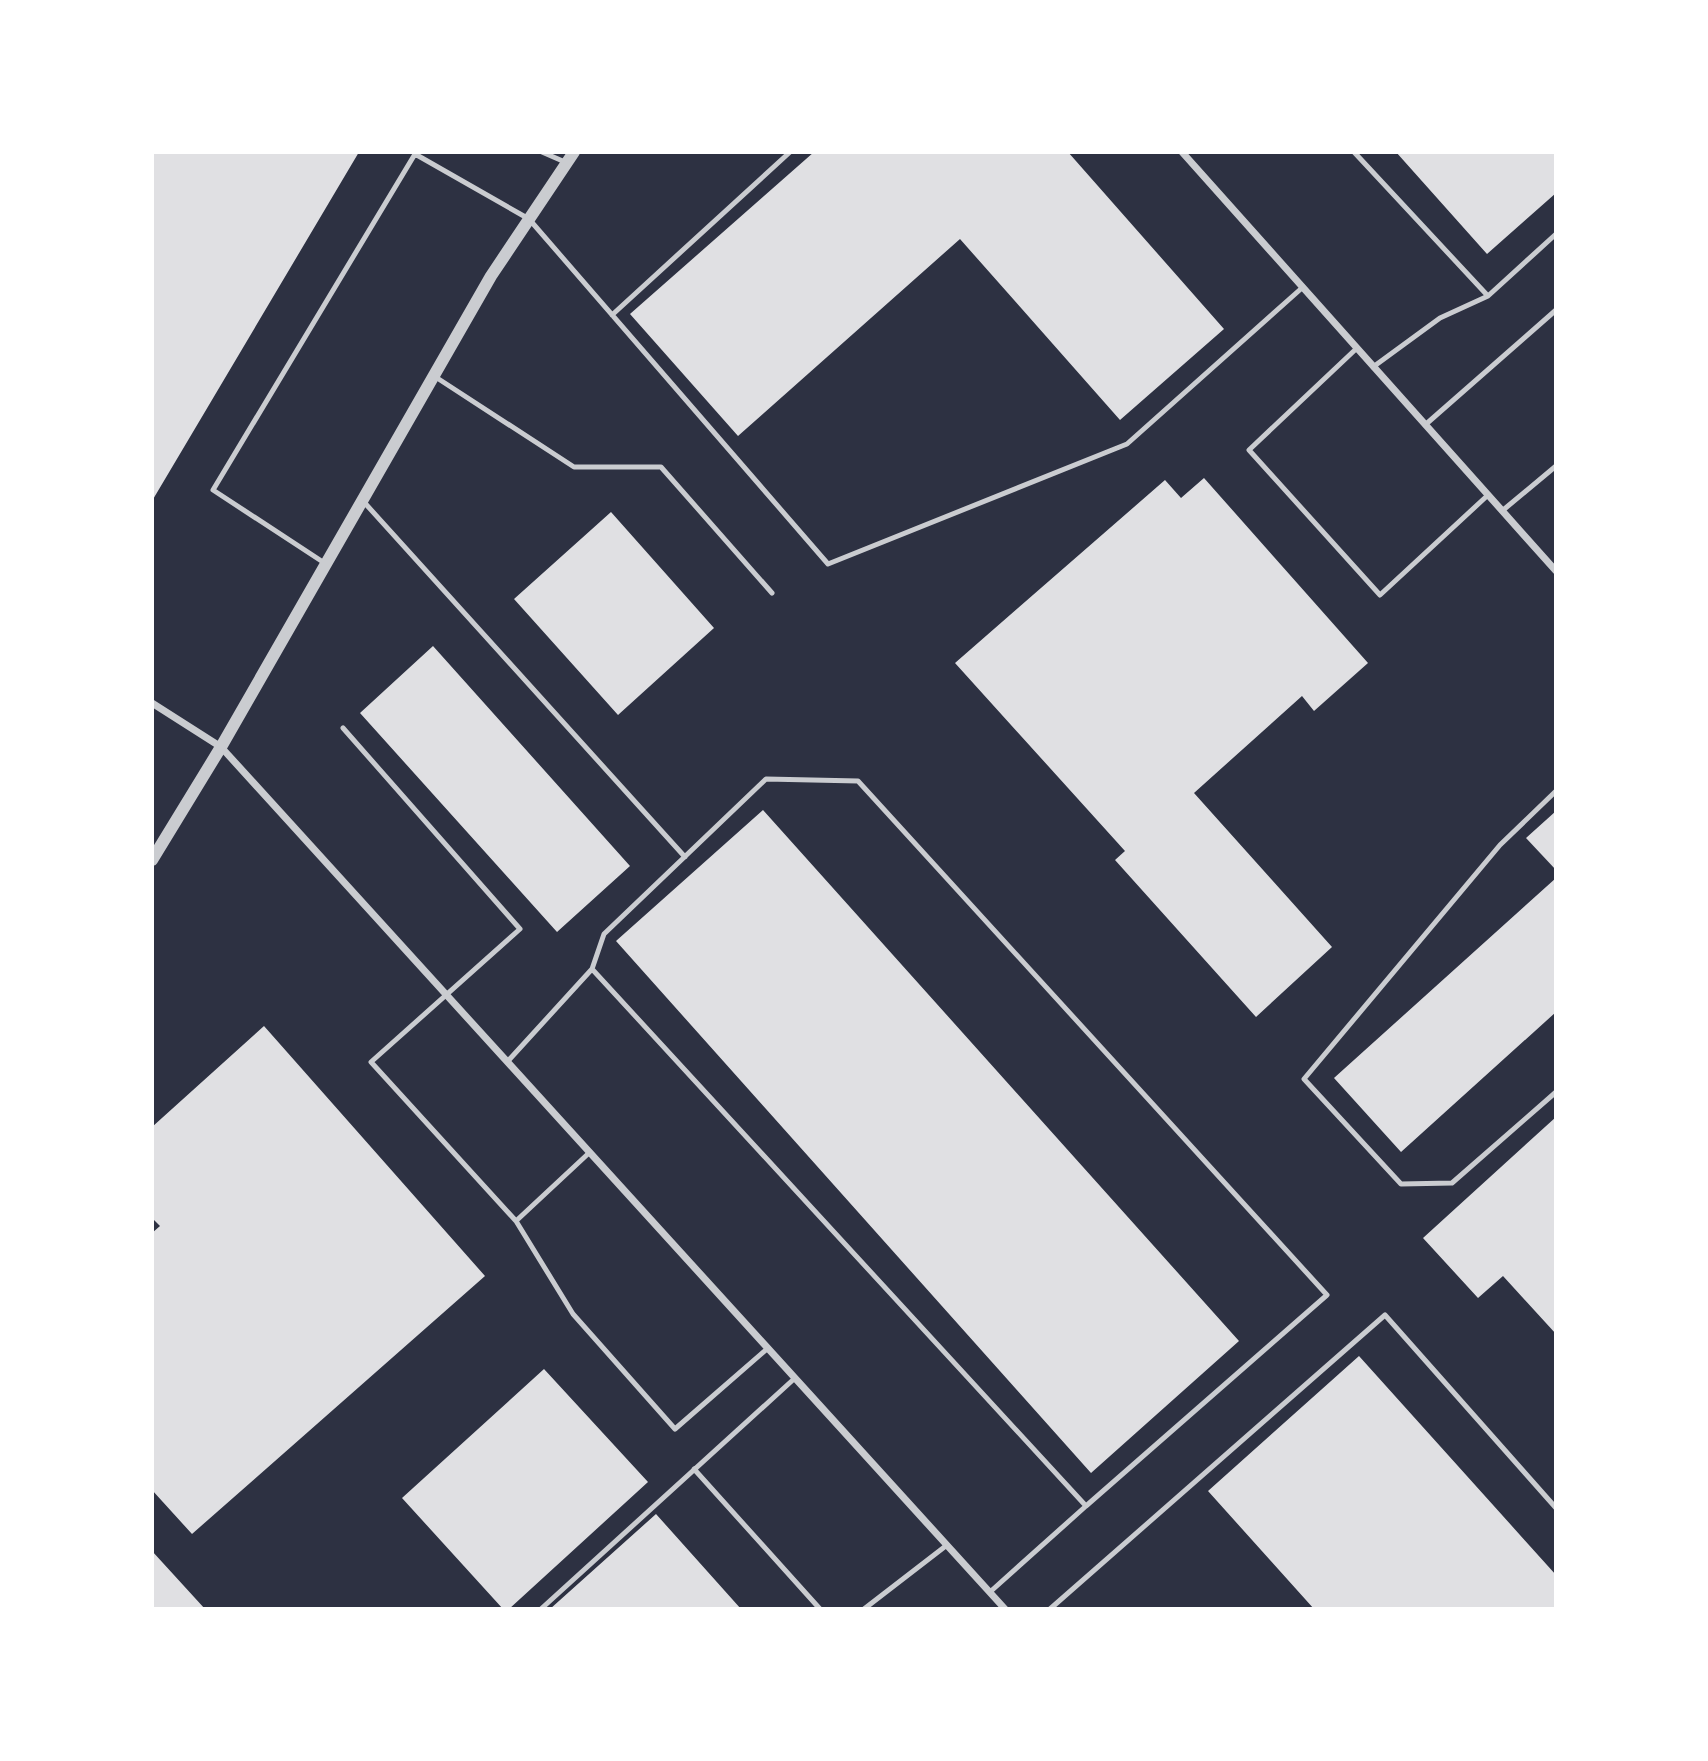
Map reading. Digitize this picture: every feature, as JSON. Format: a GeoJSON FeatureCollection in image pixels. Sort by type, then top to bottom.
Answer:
{"type":"FeatureCollection","features":[{"type":"Feature","properties":{"kind":"street"},"geometry":{"type":"LineString","coordinates":[[1182,152],[1556,571]]}},
{"type":"Feature","properties":{"kind":"street"},"geometry":{"type":"LineString","coordinates":[[152,860],[221,747],[491,276],[570,157]]}},
{"type":"Feature","properties":{"kind":"street"},"geometry":{"type":"LineString","coordinates":[[152,703],[221,747],[1005,1609]]}},
{"type":"Feature","properties":{"kind":"lane"},"geometry":{"type":"LineString","coordinates":[[542,152],[570,157]]}},
{"type":"Feature","properties":{"kind":"lane"},"geometry":{"type":"LineString","coordinates":[[612,315],[790,152]]}},
{"type":"Feature","properties":{"kind":"lane"},"geometry":{"type":"LineString","coordinates":[[1354,152],[1488,296]]}},
{"type":"Feature","properties":{"kind":"lane"},"geometry":{"type":"LineString","coordinates":[[326,564],[213,490],[415,154],[529,219],[828,565],[1127,444],[1303,287]]}},
{"type":"Feature","properties":{"kind":"lane"},"geometry":{"type":"LineString","coordinates":[[1373,367],[1440,318],[1488,296],[1556,234]]}},
{"type":"Feature","properties":{"kind":"lane"},"geometry":{"type":"LineString","coordinates":[[1425,425],[1556,310]]}},
{"type":"Feature","properties":{"kind":"lane"},"geometry":{"type":"LineString","coordinates":[[1357,348],[1249,450],[1380,595],[1488,495]]}},
{"type":"Feature","properties":{"kind":"lane"},"geometry":{"type":"LineString","coordinates":[[434,376],[574,467],[661,467],[772,593]]}},
{"type":"Feature","properties":{"kind":"lane"},"geometry":{"type":"LineString","coordinates":[[1503,511],[1556,466]]}},
{"type":"Feature","properties":{"kind":"lane"},"geometry":{"type":"LineString","coordinates":[[363,500],[685,857]]}},
{"type":"Feature","properties":{"kind":"lane"},"geometry":{"type":"LineString","coordinates":[[343,729],[520,929],[371,1062],[516,1221],[573,1314],[675,1429],[768,1348]]}},
{"type":"Feature","properties":{"kind":"lane"},"geometry":{"type":"LineString","coordinates":[[508,1061],[593,969],[604,934],[766,779],[858,781],[1327,1295],[990,1592]]}},
{"type":"Feature","properties":{"kind":"lane"},"geometry":{"type":"LineString","coordinates":[[1556,791],[1500,845],[1304,1079],[1401,1184],[1452,1183],[1556,1092]]}},
{"type":"Feature","properties":{"kind":"lane"},"geometry":{"type":"LineString","coordinates":[[593,969],[1086,1506]]}},
{"type":"Feature","properties":{"kind":"lane"},"geometry":{"type":"LineString","coordinates":[[516,1221],[590,1152]]}},
{"type":"Feature","properties":{"kind":"lane"},"geometry":{"type":"LineString","coordinates":[[1050,1609],[1385,1315],[1556,1508]]}},
{"type":"Feature","properties":{"kind":"lane"},"geometry":{"type":"LineString","coordinates":[[541,1609],[795,1378]]}},
{"type":"Feature","properties":{"kind":"lane"},"geometry":{"type":"LineString","coordinates":[[694,1469],[820,1609]]}},
{"type":"Feature","properties":{"kind":"lane"},"geometry":{"type":"LineString","coordinates":[[864,1609],[947,1545]]}},
{"type":"Feature","properties":{"kind":"building"},"geometry":{"type":"Polygon","coordinates":[[[152,152],[359,152],[152,501],[152,152]]]}},
{"type":"Feature","properties":{"kind":"building"},"geometry":{"type":"Polygon","coordinates":[[[814,152],[1068,152],[1224,329],[1120,420],[960,239],[738,436],[630,314],[814,152]]]}},
{"type":"Feature","properties":{"kind":"building"},"geometry":{"type":"Polygon","coordinates":[[[1396,152],[1556,152],[1556,193],[1487,254],[1396,152]]]}},
{"type":"Feature","properties":{"kind":"building"},"geometry":{"type":"Polygon","coordinates":[[[1204,478],[1368,663],[1314,711],[1302,696],[1194,793],[1332,947],[1256,1017],[1115,860],[1125,851],[955,663],[1165,480],[1181,498],[1204,478]]]}},
{"type":"Feature","properties":{"kind":"building"},"geometry":{"type":"Polygon","coordinates":[[[611,512],[714,628],[618,715],[514,599],[611,512]]]}},
{"type":"Feature","properties":{"kind":"building"},"geometry":{"type":"Polygon","coordinates":[[[433,646],[630,866],[557,932],[360,713],[433,646]]]}},
{"type":"Feature","properties":{"kind":"building"},"geometry":{"type":"Polygon","coordinates":[[[763,810],[1239,1341],[1091,1473],[616,941],[763,810]]]}},
{"type":"Feature","properties":{"kind":"building"},"geometry":{"type":"Polygon","coordinates":[[[1556,811],[1556,870],[1526,838],[1556,811]]]}},
{"type":"Feature","properties":{"kind":"building"},"geometry":{"type":"Polygon","coordinates":[[[1556,878],[1556,1012],[1401,1152],[1334,1078],[1556,878]]]}},
{"type":"Feature","properties":{"kind":"building"},"geometry":{"type":"Polygon","coordinates":[[[264,1026],[485,1276],[192,1534],[152,1490],[152,1233],[160,1226],[152,1218],[152,1127],[264,1026]]]}},
{"type":"Feature","properties":{"kind":"building"},"geometry":{"type":"Polygon","coordinates":[[[1556,1117],[1556,1334],[1503,1276],[1478,1298],[1423,1238],[1556,1117]]]}},
{"type":"Feature","properties":{"kind":"building"},"geometry":{"type":"Polygon","coordinates":[[[1359,1356],[1556,1575],[1556,1609],[1314,1609],[1208,1491],[1359,1356]]]}},
{"type":"Feature","properties":{"kind":"building"},"geometry":{"type":"Polygon","coordinates":[[[544,1369],[648,1482],[509,1609],[503,1609],[402,1498],[544,1369]]]}},
{"type":"Feature","properties":{"kind":"building"},"geometry":{"type":"Polygon","coordinates":[[[656,1514],[741,1609],[550,1609],[656,1514]]]}},
{"type":"Feature","properties":{"kind":"building"},"geometry":{"type":"Polygon","coordinates":[[[152,1551],[205,1609],[152,1609],[152,1551]]]}}]}
